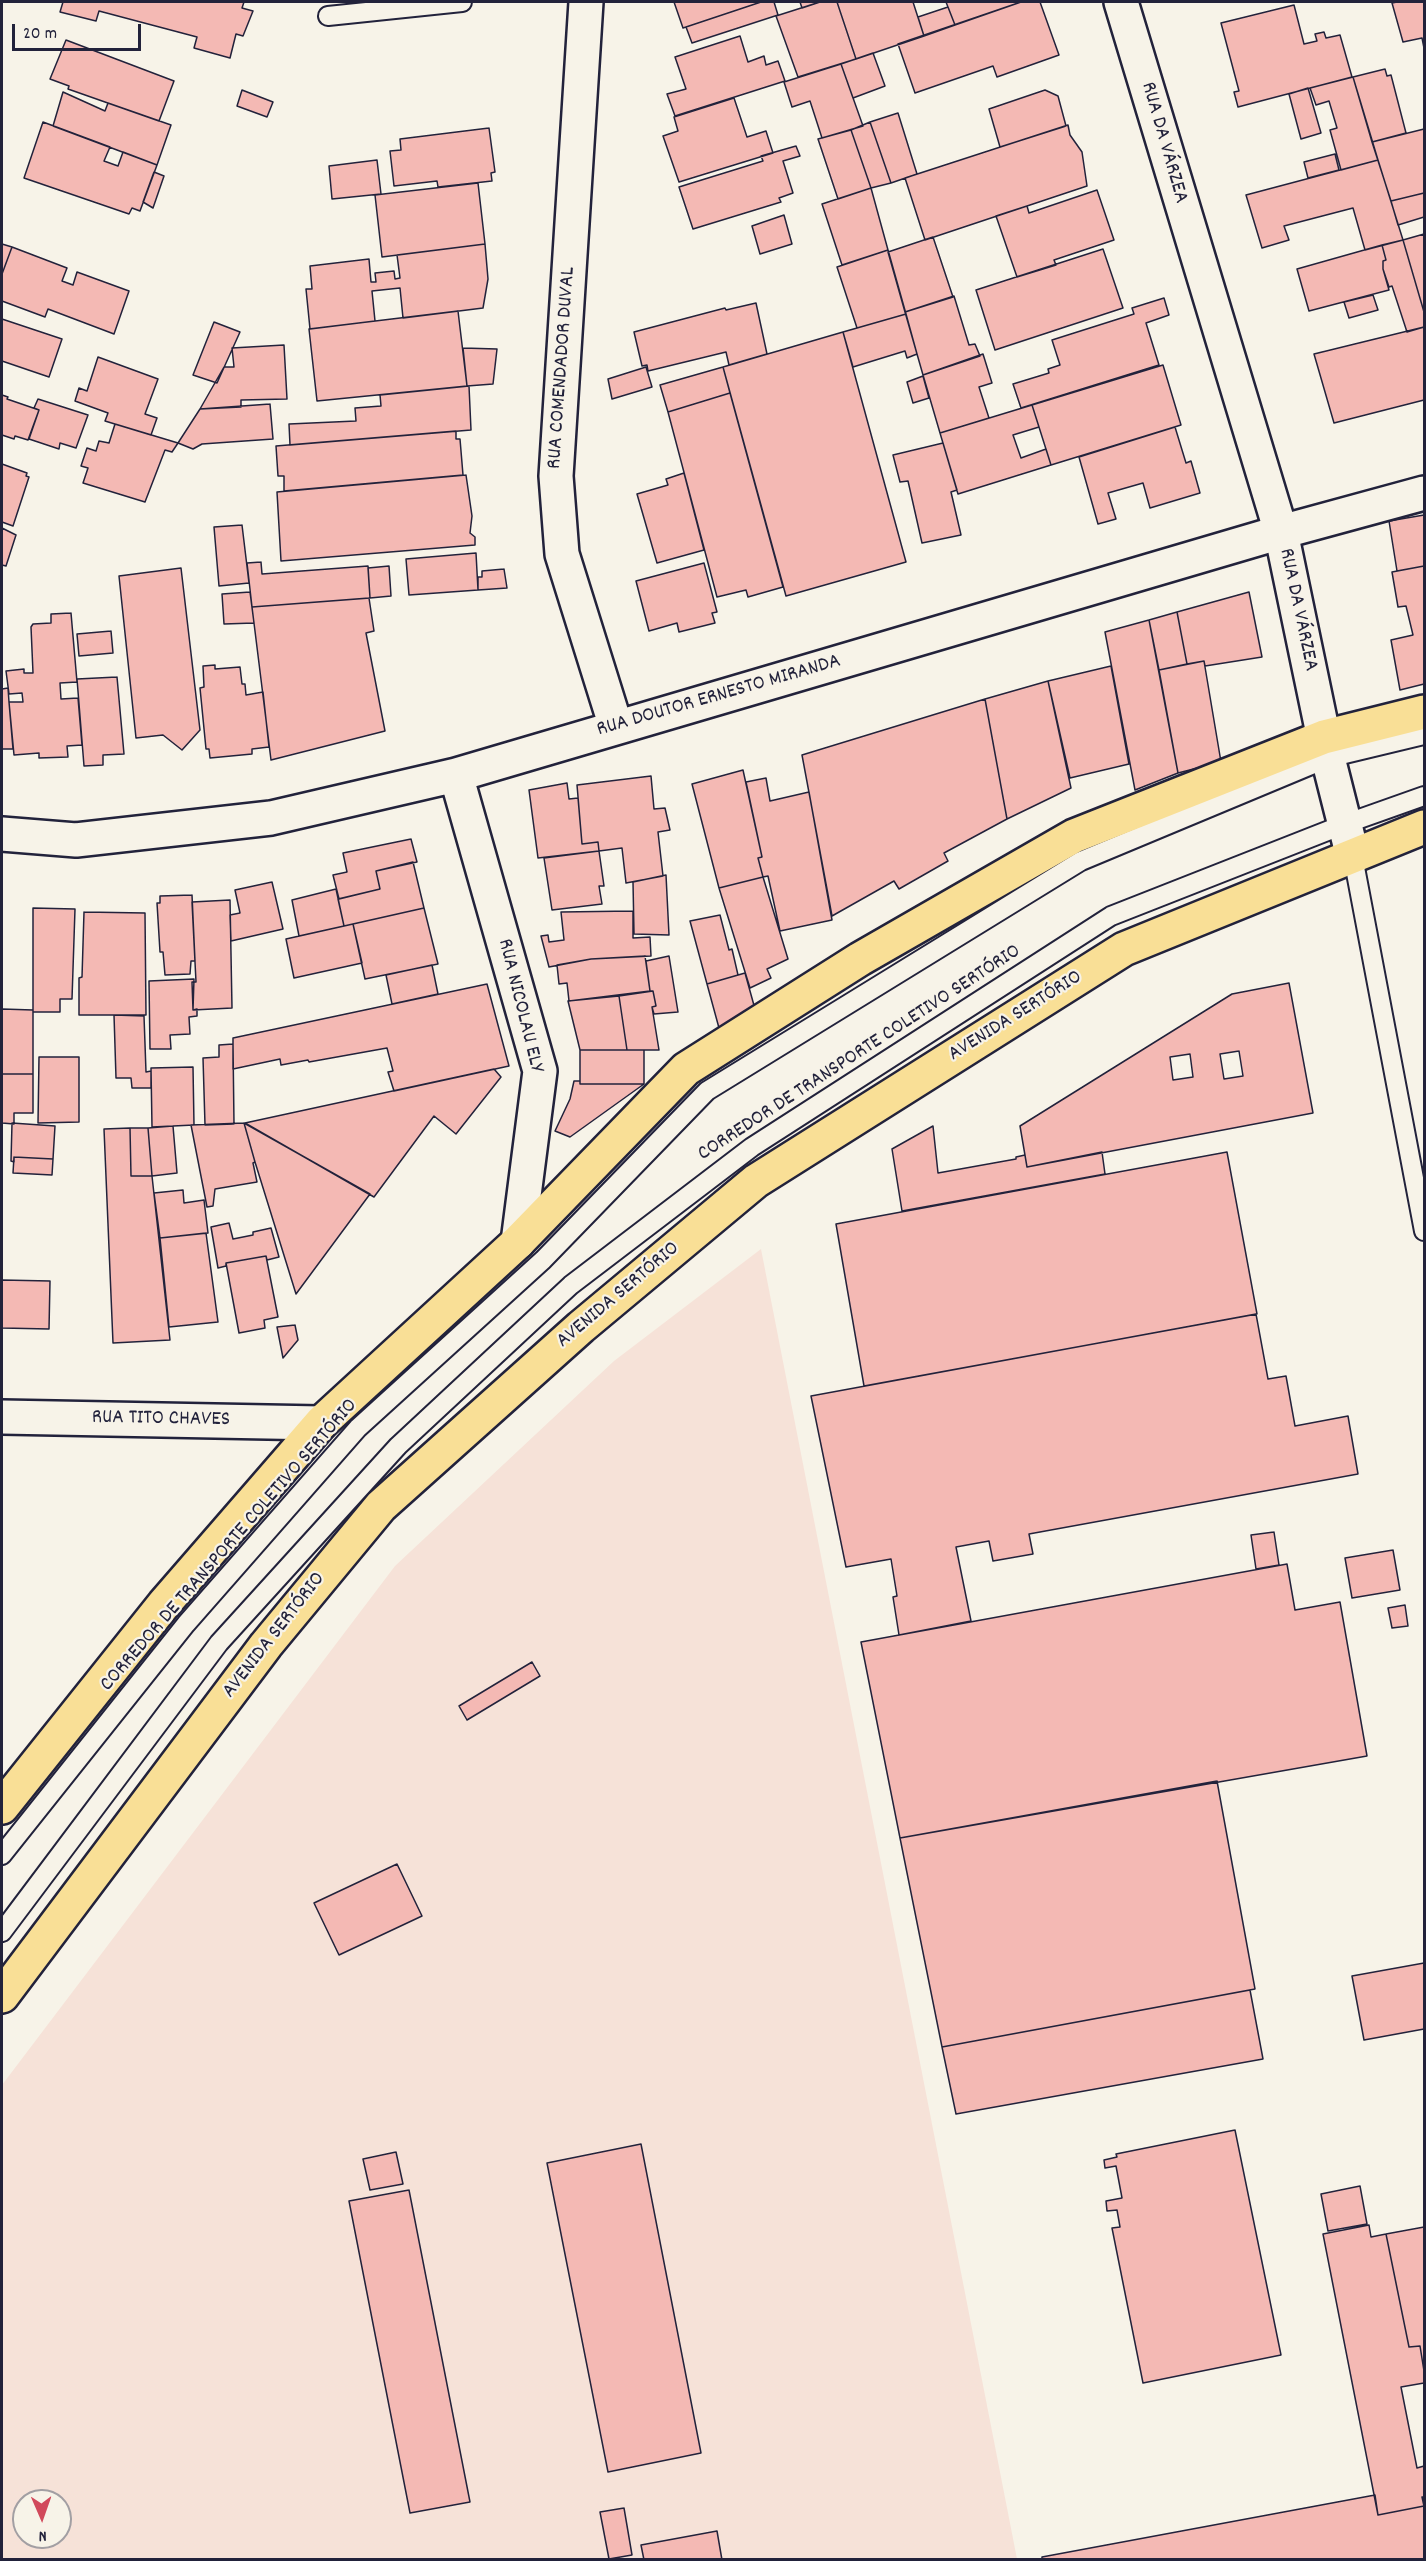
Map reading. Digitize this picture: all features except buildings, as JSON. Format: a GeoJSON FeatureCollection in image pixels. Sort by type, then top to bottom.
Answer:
{"type":"FeatureCollection","features":[{"type":"Feature","properties":{"kind":"main road"},"geometry":{"type":"LineString","coordinates":[[2,1807],[164,1604],[321,1424],[518,1242],[686,1069],[850,965],[1074,836],[1425,712]]}},
{"type":"Feature","properties":{"kind":"main road","name":"AVENIDA SERTÓRIO"},"geometry":{"type":"LineString","coordinates":[[2,1996],[266,1645],[381,1506],[581,1327],[756,1181],[1125,949],[1425,827]]}},
{"type":"Feature","properties":{"kind":"street","name":"RUA COMENDADOR DUVAL"},"geometry":{"type":"LineString","coordinates":[[586,2],[556,476],[562,554],[616,727]]}},
{"type":"Feature","properties":{"kind":"street","name":"RUA DA VÁRZEA"},"geometry":{"type":"LineString","coordinates":[[1121,2],[1281,532],[1326,747],[1353,857]]}},
{"type":"Feature","properties":{"kind":"street","name":"RUA DOUTOR ERNESTO MIRANDA"},"geometry":{"type":"LineString","coordinates":[[2,834],[76,840],[271,818],[456,775],[1281,532],[1425,493]]}},
{"type":"Feature","properties":{"kind":"street","name":"RUA NICOLAU ELY"},"geometry":{"type":"LineString","coordinates":[[456,775],[540,1071],[518,1242]]}},
{"type":"Feature","properties":{"kind":"street","name":"RUA TITO CHAVES"},"geometry":{"type":"LineString","coordinates":[[2,1417],[321,1424]]}},
{"type":"Feature","properties":{"kind":"lane"},"geometry":{"type":"LineString","coordinates":[[328,16],[462,2]]}},
{"type":"Feature","properties":{"kind":"lane","name":"CORREDOR DE TRANSPORTE COLETIVO SERTÓRIO"},"geometry":{"type":"LineString","coordinates":[[2,1855],[186,1624],[358,1428],[543,1260],[707,1092],[1081,861],[1326,747],[1425,735]]}},
{"type":"Feature","properties":{"kind":"lane","name":"CORREDOR DE TRANSPORTE COLETIVO SERTÓRIO"},"geometry":{"type":"LineString","coordinates":[[2,1932],[219,1643],[398,1446],[570,1285],[752,1147],[1111,916],[1345,824],[1425,796]]}},
{"type":"Feature","properties":{"kind":"lane","name":"RUA DA VÁRZEA"},"geometry":{"type":"LineString","coordinates":[[1353,857],[1425,1231]]}},
{"type":"Feature","properties":{"kind":"lane"},"geometry":{"type":"LineString","coordinates":[[321,1424],[358,1428]]}},
{"type":"Feature","properties":{"kind":"shaded area"},"geometry":{"type":"Polygon","coordinates":[[[761,1249],[1017,2559],[2,2559],[2,2085],[395,1566],[614,1361],[761,1249]]]}}]}
